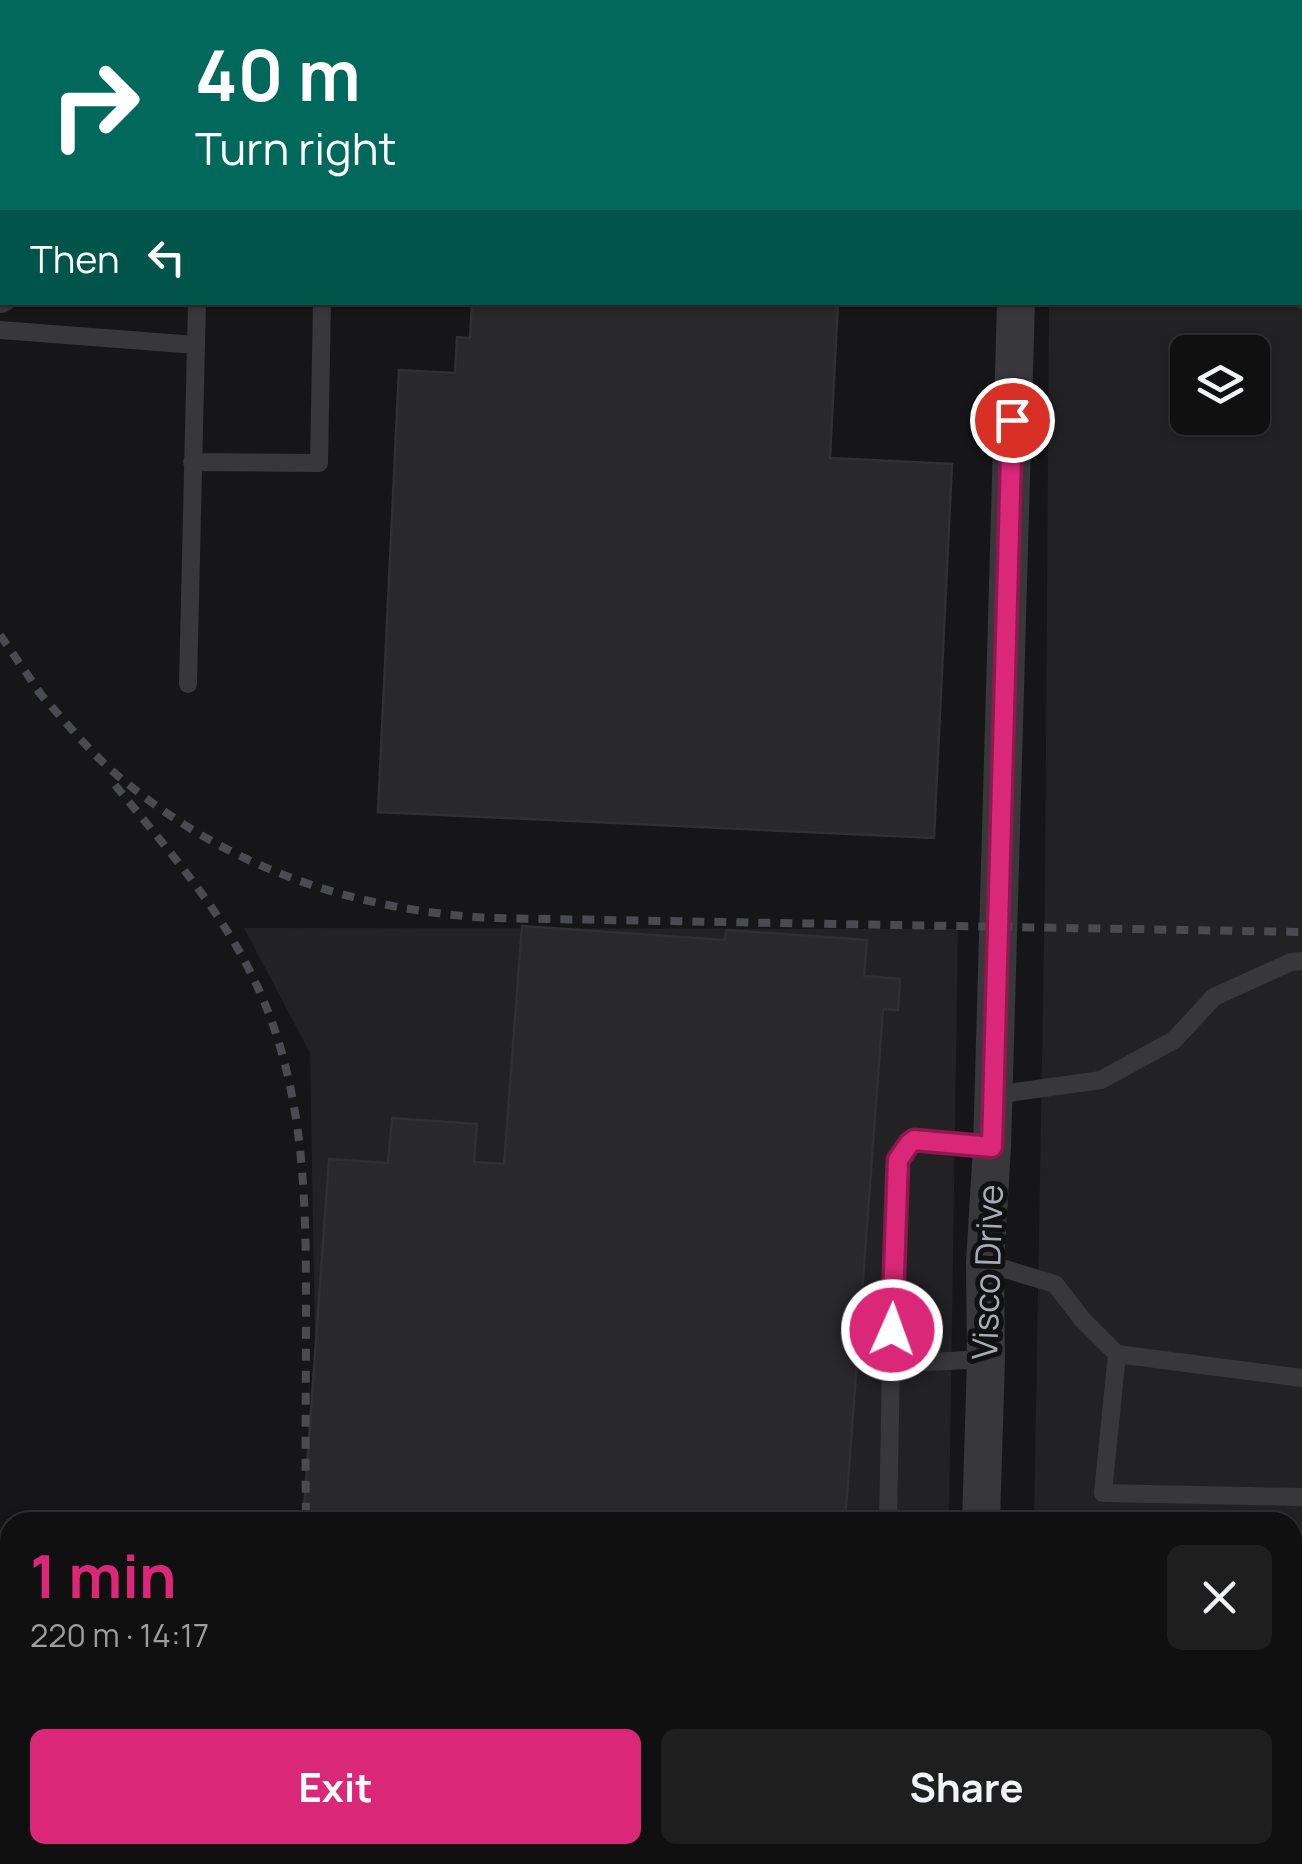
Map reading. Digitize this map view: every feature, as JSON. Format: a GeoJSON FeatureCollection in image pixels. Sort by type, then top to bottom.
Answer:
{"type":"FeatureCollection","features":[{"type":"Feature","properties":{"kind":"street","name":"Visco Drive"},"geometry":{"type":"LineString","coordinates":[[981,1512],[986,1359],[984,1263],[994,1096],[1016,305]]}},
{"type":"Feature","properties":{"kind":"lane"},"geometry":{"type":"LineString","coordinates":[[188,684],[197,305]]}},
{"type":"Feature","properties":{"kind":"lane"},"geometry":{"type":"LineString","coordinates":[[192,462],[320,463],[322,305]]}},
{"type":"Feature","properties":{"kind":"lane"},"geometry":{"type":"LineString","coordinates":[[0,330],[196,345]]}},
{"type":"Feature","properties":{"kind":"lane"},"geometry":{"type":"LineString","coordinates":[[994,1096],[1101,1080],[1174,1040],[1214,997],[1290,962],[1302,961]]}},
{"type":"Feature","properties":{"kind":"lane"},"geometry":{"type":"LineString","coordinates":[[888,1512],[898,1160],[914,1140],[992,1147]]}},
{"type":"Feature","properties":{"kind":"lane"},"geometry":{"type":"LineString","coordinates":[[984,1263],[1056,1284],[1082,1319],[1116,1354],[1302,1378]]}},
{"type":"Feature","properties":{"kind":"lane"},"geometry":{"type":"LineString","coordinates":[[1116,1354],[1103,1493],[1302,1497]]}},
{"type":"Feature","properties":{"kind":"lane"},"geometry":{"type":"LineString","coordinates":[[891,1364],[986,1359]]}},
{"type":"Feature","properties":{"kind":"shaded area"},"geometry":{"type":"Polygon","coordinates":[[[1049,305],[1302,305],[1302,1512],[1034,1512],[1045,886],[1049,305]]]}},
{"type":"Feature","properties":{"kind":"shaded area"},"geometry":{"type":"Polygon","coordinates":[[[244,928],[958,929],[949,1512],[318,1512],[310,1053],[244,928]]]}},
{"type":"Feature","properties":{"kind":"building"},"geometry":{"type":"Polygon","coordinates":[[[472,305],[838,305],[830,458],[952,464],[934,838],[378,812],[399,370],[455,373],[457,337],[470,338],[472,305]]]}},
{"type":"Feature","properties":{"kind":"building"},"geometry":{"type":"Polygon","coordinates":[[[522,926],[725,940],[726,930],[867,940],[864,976],[900,979],[898,1010],[883,1009],[846,1512],[304,1512],[329,1159],[388,1163],[392,1118],[477,1124],[474,1162],[504,1164],[522,926]]]}},
{"type":"Feature","properties":{"kind":"railway"},"geometry":{"type":"LineString","coordinates":[[0,635],[45,700]]}},
{"type":"Feature","properties":{"kind":"railway"},"geometry":{"type":"LineString","coordinates":[[37,690],[116,774],[210,840],[298,880],[392,906],[490,918],[1302,932]]}},
{"type":"Feature","properties":{"kind":"railway"},"geometry":{"type":"LineString","coordinates":[[115,785],[196,886],[232,939],[262,997],[287,1073],[300,1150],[305,1230],[306,1512]]}},
{"type":"Feature","properties":{"kind":"route"},"geometry":{"type":"LineString","coordinates":[[892,1330],[898,1160],[914,1140],[992,1147],[1012,420]]}}]}
